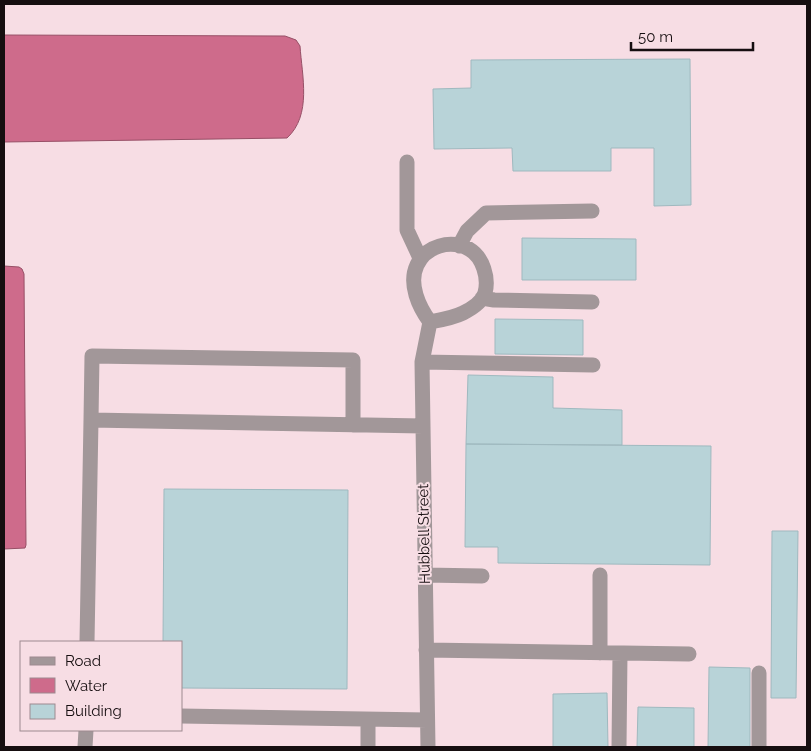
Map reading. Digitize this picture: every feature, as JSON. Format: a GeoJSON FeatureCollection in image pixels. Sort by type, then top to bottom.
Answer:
{"type":"FeatureCollection","features":[{"type":"Feature","properties":{"kind":"street"},"geometry":{"type":"LineString","coordinates":[[407,162],[407,230],[420,258]]}},
{"type":"Feature","properties":{"kind":"street"},"geometry":{"type":"LineString","coordinates":[[459,246],[467,231],[486,213],[592,211]]}},
{"type":"Feature","properties":{"kind":"street"},"geometry":{"type":"LineString","coordinates":[[446,244],[459,246],[476,254],[485,271],[485,292],[475,306],[463,314],[430,322],[421,310],[416,292],[416,268],[420,258],[436,246],[446,244]]}},
{"type":"Feature","properties":{"kind":"street"},"geometry":{"type":"LineString","coordinates":[[482,298],[494,300],[592,302]]}},
{"type":"Feature","properties":{"kind":"street","name":"Hubbell Street"},"geometry":{"type":"LineString","coordinates":[[428,747],[422,362],[430,322]]}},
{"type":"Feature","properties":{"kind":"street"},"geometry":{"type":"LineString","coordinates":[[87,641],[92,356],[353,360],[353,425]]}},
{"type":"Feature","properties":{"kind":"street"},"geometry":{"type":"LineString","coordinates":[[422,362],[593,365]]}},
{"type":"Feature","properties":{"kind":"street"},"geometry":{"type":"LineString","coordinates":[[91,420],[423,426]]}},
{"type":"Feature","properties":{"kind":"street"},"geometry":{"type":"LineString","coordinates":[[425,575],[482,576]]}},
{"type":"Feature","properties":{"kind":"street"},"geometry":{"type":"LineString","coordinates":[[600,575],[600,653]]}},
{"type":"Feature","properties":{"kind":"street"},"geometry":{"type":"LineString","coordinates":[[426,650],[689,654]]}},
{"type":"Feature","properties":{"kind":"street"},"geometry":{"type":"LineString","coordinates":[[619,747],[620,653]]}},
{"type":"Feature","properties":{"kind":"street"},"geometry":{"type":"LineString","coordinates":[[759,673],[759,747]]}},
{"type":"Feature","properties":{"kind":"street"},"geometry":{"type":"LineString","coordinates":[[182,716],[427,720]]}},
{"type":"Feature","properties":{"kind":"street"},"geometry":{"type":"LineString","coordinates":[[368,720],[368,747]]}},
{"type":"Feature","properties":{"kind":"street"},"geometry":{"type":"LineString","coordinates":[[86,731],[86,747]]}},
{"type":"Feature","properties":{"kind":"water"},"geometry":{"type":"Polygon","coordinates":[[[4,35],[285,36],[296,40],[300,46],[304,95],[303,107],[295,129],[287,138],[4,142],[4,35]]]}},
{"type":"Feature","properties":{"kind":"water"},"geometry":{"type":"Polygon","coordinates":[[[4,266],[19,267],[24,274],[26,545],[25,548],[4,549],[4,266]]]}},
{"type":"Feature","properties":{"kind":"building"},"geometry":{"type":"Polygon","coordinates":[[[690,59],[691,205],[654,206],[654,148],[611,148],[611,171],[513,171],[512,148],[434,149],[433,89],[471,88],[471,60],[690,59]]]}},
{"type":"Feature","properties":{"kind":"building"},"geometry":{"type":"Polygon","coordinates":[[[522,238],[636,239],[636,280],[522,280],[522,238]]]}},
{"type":"Feature","properties":{"kind":"building"},"geometry":{"type":"Polygon","coordinates":[[[495,319],[583,320],[583,355],[495,354],[495,319]]]}},
{"type":"Feature","properties":{"kind":"building"},"geometry":{"type":"Polygon","coordinates":[[[468,375],[553,377],[553,408],[622,410],[622,445],[466,444],[468,375]]]}},
{"type":"Feature","properties":{"kind":"building"},"geometry":{"type":"Polygon","coordinates":[[[466,444],[711,446],[710,565],[498,563],[498,547],[465,547],[466,444]]]}},
{"type":"Feature","properties":{"kind":"building"},"geometry":{"type":"Polygon","coordinates":[[[164,489],[348,490],[347,689],[182,688],[182,641],[163,641],[164,489]]]}},
{"type":"Feature","properties":{"kind":"building"},"geometry":{"type":"Polygon","coordinates":[[[772,531],[798,531],[796,698],[771,698],[772,531]]]}},
{"type":"Feature","properties":{"kind":"building"},"geometry":{"type":"Polygon","coordinates":[[[709,667],[750,668],[750,747],[708,747],[709,667]]]}},
{"type":"Feature","properties":{"kind":"building"},"geometry":{"type":"Polygon","coordinates":[[[607,693],[608,747],[553,747],[553,694],[607,693]]]}},
{"type":"Feature","properties":{"kind":"building"},"geometry":{"type":"Polygon","coordinates":[[[638,707],[694,708],[694,747],[637,747],[638,707]]]}}]}
